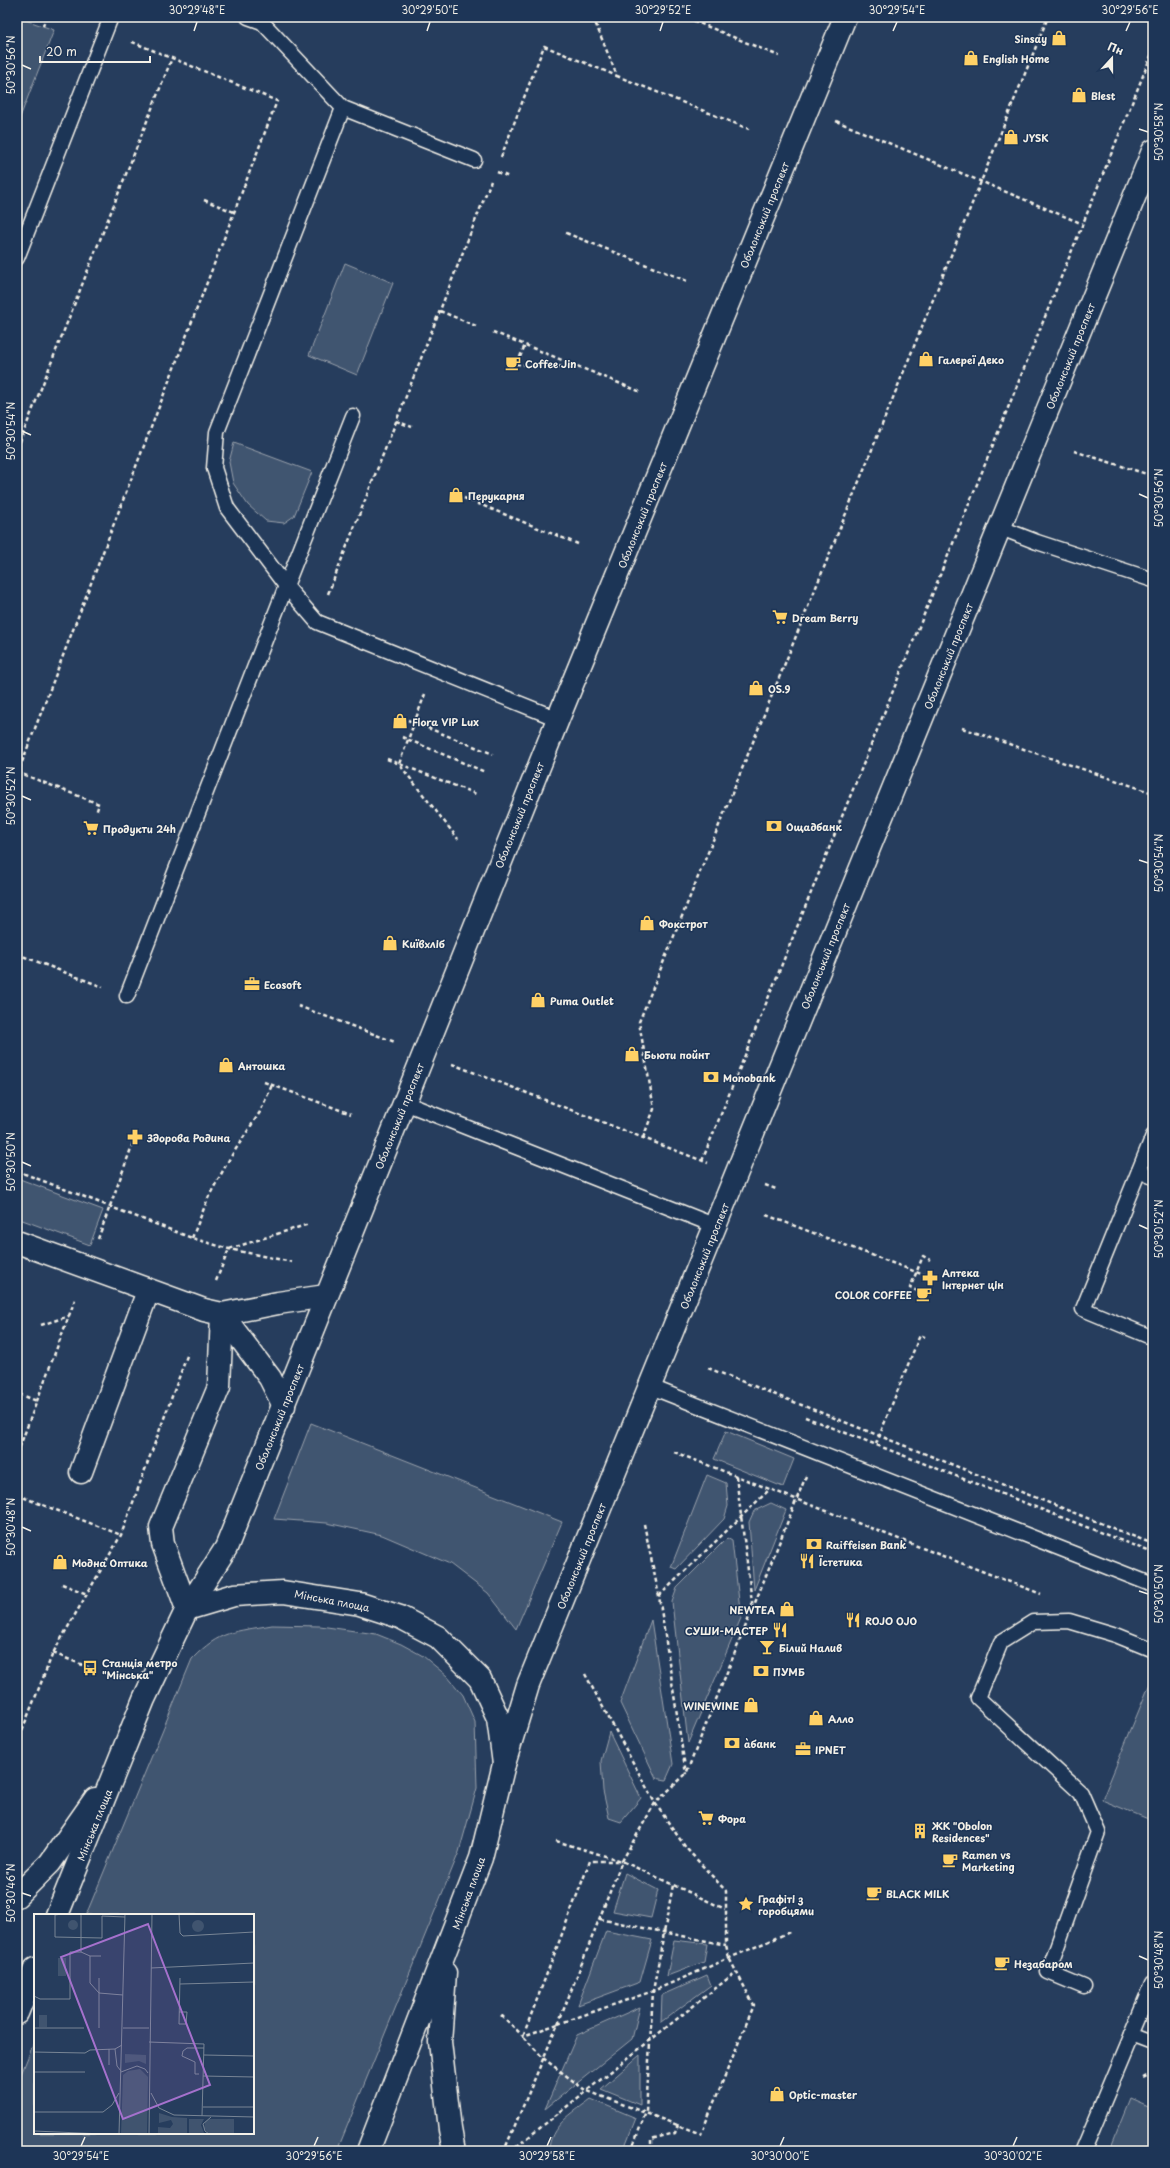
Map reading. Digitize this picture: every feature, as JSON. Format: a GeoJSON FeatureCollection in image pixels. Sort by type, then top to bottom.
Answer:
{"type":"FeatureCollection","features":[{"type":"Feature","properties":{"kind":"main road","name":"Оболонський проспект"},"geometry":{"type":"LineString","coordinates":[[187,1609],[226,1548],[558,719],[846,17]]}},
{"type":"Feature","properties":{"kind":"main road","name":"Оболонський проспект"},"geometry":{"type":"LineString","coordinates":[[504,1764],[528,1685],[651,1387],[736,1174],[1153,151]]}},
{"type":"Feature","properties":{"kind":"main road"},"geometry":{"type":"LineString","coordinates":[[17,1242],[148,1291],[213,1312],[326,1296]]}},
{"type":"Feature","properties":{"kind":"main road"},"geometry":{"type":"LineString","coordinates":[[81,1472],[148,1291]]}},
{"type":"Feature","properties":{"kind":"main road"},"geometry":{"type":"LineString","coordinates":[[213,1312],[270,1378],[284,1406]]}},
{"type":"Feature","properties":{"kind":"main road"},"geometry":{"type":"LineString","coordinates":[[187,1609],[163,1544],[161,1527],[219,1387],[213,1312]]}},
{"type":"Feature","properties":{"kind":"main road","name":"Мінська площа"},"geometry":{"type":"LineString","coordinates":[[57,1914],[144,1699],[187,1609],[234,1595],[283,1592],[360,1604],[400,1617],[438,1636],[480,1679],[498,1718],[504,1764],[481,1858],[368,2151]]}},
{"type":"Feature","properties":{"kind":"main road"},"geometry":{"type":"LineString","coordinates":[[17,1896],[50,1863],[117,1769]]}},
{"type":"Feature","properties":{"kind":"main road"},"geometry":{"type":"LineString","coordinates":[[446,1952],[440,2042],[454,2151]]}},
{"type":"Feature","properties":{"kind":"main road"},"geometry":{"type":"LineString","coordinates":[[17,2013],[34,1971]]}},
{"type":"Feature","properties":{"kind":"lane"},"geometry":{"type":"LineString","coordinates":[[17,258],[112,17]]}},
{"type":"Feature","properties":{"kind":"lane"},"geometry":{"type":"LineString","coordinates":[[248,17],[263,20],[343,108],[474,160]]}},
{"type":"Feature","properties":{"kind":"lane"},"geometry":{"type":"LineString","coordinates":[[343,108],[217,432],[214,468],[227,508],[286,586],[317,622],[558,719]]}},
{"type":"Feature","properties":{"kind":"lane"},"geometry":{"type":"LineString","coordinates":[[126,996],[353,416]]}},
{"type":"Feature","properties":{"kind":"lane"},"geometry":{"type":"LineString","coordinates":[[1000,528],[1037,542],[1153,580]]}},
{"type":"Feature","properties":{"kind":"lane"},"geometry":{"type":"LineString","coordinates":[[405,1103],[716,1226]]}},
{"type":"Feature","properties":{"kind":"lane"},"geometry":{"type":"LineString","coordinates":[[1153,1136],[1083,1309],[1153,1338]]}},
{"type":"Feature","properties":{"kind":"lane"},"geometry":{"type":"LineString","coordinates":[[1139,1171],[1153,1177]]}},
{"type":"Feature","properties":{"kind":"lane"},"geometry":{"type":"LineString","coordinates":[[651,1387],[1153,1585]]}},
{"type":"Feature","properties":{"kind":"lane"},"geometry":{"type":"LineString","coordinates":[[1084,1987],[1048,1972],[1098,1832],[1081,1793],[978,1698],[1001,1642],[1033,1622],[1069,1621],[1116,1635],[1153,1650]]}},
{"type":"Feature","properties":{"kind":"lane"},"geometry":{"type":"LineString","coordinates":[[1083,2151],[1152,1989]]}},
{"type":"Feature","properties":{"kind":"lane"},"geometry":{"type":"LineString","coordinates":[[1132,2034],[1153,2042]]}},
{"type":"Feature","properties":{"kind":"path"},"geometry":{"type":"LineString","coordinates":[[43,26],[46,17]]}},
{"type":"Feature","properties":{"kind":"path"},"geometry":{"type":"LineString","coordinates":[[70,17],[277,100],[17,773],[99,804],[96,813]]}},
{"type":"Feature","properties":{"kind":"path"},"geometry":{"type":"LineString","coordinates":[[593,17],[616,76]]}},
{"type":"Feature","properties":{"kind":"path"},"geometry":{"type":"LineString","coordinates":[[643,1138],[654,1109],[639,1022],[1048,17]]}},
{"type":"Feature","properties":{"kind":"path"},"geometry":{"type":"LineString","coordinates":[[687,18],[779,56]]}},
{"type":"Feature","properties":{"kind":"path"},"geometry":{"type":"LineString","coordinates":[[317,622],[544,46],[749,129]]}},
{"type":"Feature","properties":{"kind":"path"},"geometry":{"type":"LineString","coordinates":[[702,1161],[1153,50]]}},
{"type":"Feature","properties":{"kind":"path"},"geometry":{"type":"LineString","coordinates":[[17,449],[172,58]]}},
{"type":"Feature","properties":{"kind":"path"},"geometry":{"type":"LineString","coordinates":[[843,124],[1083,224]]}},
{"type":"Feature","properties":{"kind":"path"},"geometry":{"type":"LineString","coordinates":[[495,171],[509,177]]}},
{"type":"Feature","properties":{"kind":"path"},"geometry":{"type":"LineString","coordinates":[[204,200],[234,212]]}},
{"type":"Feature","properties":{"kind":"path"},"geometry":{"type":"LineString","coordinates":[[566,233],[687,281]]}},
{"type":"Feature","properties":{"kind":"path"},"geometry":{"type":"LineString","coordinates":[[440,311],[476,326]]}},
{"type":"Feature","properties":{"kind":"path"},"geometry":{"type":"LineString","coordinates":[[493,332],[641,392]]}},
{"type":"Feature","properties":{"kind":"path"},"geometry":{"type":"LineString","coordinates":[[520,357],[525,345]]}},
{"type":"Feature","properties":{"kind":"path"},"geometry":{"type":"LineString","coordinates":[[516,364],[582,368]]}},
{"type":"Feature","properties":{"kind":"path"},"geometry":{"type":"LineString","coordinates":[[396,421],[412,427]]}},
{"type":"Feature","properties":{"kind":"path"},"geometry":{"type":"LineString","coordinates":[[1074,451],[1153,476]]}},
{"type":"Feature","properties":{"kind":"path"},"geometry":{"type":"LineString","coordinates":[[464,498],[578,544]]}},
{"type":"Feature","properties":{"kind":"path"},"geometry":{"type":"LineString","coordinates":[[408,720],[493,754]]}},
{"type":"Feature","properties":{"kind":"path"},"geometry":{"type":"LineString","coordinates":[[399,764],[414,723]]}},
{"type":"Feature","properties":{"kind":"path"},"geometry":{"type":"LineString","coordinates":[[962,728],[1153,793]]}},
{"type":"Feature","properties":{"kind":"path"},"geometry":{"type":"LineString","coordinates":[[402,737],[485,772]]}},
{"type":"Feature","properties":{"kind":"path"},"geometry":{"type":"LineString","coordinates":[[387,759],[476,794]]}},
{"type":"Feature","properties":{"kind":"path"},"geometry":{"type":"LineString","coordinates":[[399,764],[458,839]]}},
{"type":"Feature","properties":{"kind":"path"},"geometry":{"type":"LineString","coordinates":[[17,954],[126,996]]}},
{"type":"Feature","properties":{"kind":"path"},"geometry":{"type":"LineString","coordinates":[[298,1006],[776,1189]]}},
{"type":"Feature","properties":{"kind":"path"},"geometry":{"type":"LineString","coordinates":[[264,1082],[351,1114]]}},
{"type":"Feature","properties":{"kind":"path"},"geometry":{"type":"LineString","coordinates":[[192,1238],[209,1196],[230,1158],[260,1112],[272,1085]]}},
{"type":"Feature","properties":{"kind":"path"},"geometry":{"type":"LineString","coordinates":[[110,1207],[133,1143]]}},
{"type":"Feature","properties":{"kind":"path"},"geometry":{"type":"LineString","coordinates":[[17,1171],[192,1238],[229,1249],[292,1262]]}},
{"type":"Feature","properties":{"kind":"path"},"geometry":{"type":"LineString","coordinates":[[766,1215],[924,1275]]}},
{"type":"Feature","properties":{"kind":"path"},"geometry":{"type":"LineString","coordinates":[[229,1249],[309,1224]]}},
{"type":"Feature","properties":{"kind":"path"},"geometry":{"type":"LineString","coordinates":[[17,1743],[53,1653],[121,1535],[213,1312],[229,1249]]}},
{"type":"Feature","properties":{"kind":"path"},"geometry":{"type":"LineString","coordinates":[[918,1291],[910,1288],[916,1272],[923,1256],[930,1260]]}},
{"type":"Feature","properties":{"kind":"path"},"geometry":{"type":"LineString","coordinates":[[17,1271],[28,1275]]}},
{"type":"Feature","properties":{"kind":"path"},"geometry":{"type":"LineString","coordinates":[[17,1454],[77,1294]]}},
{"type":"Feature","properties":{"kind":"path"},"geometry":{"type":"LineString","coordinates":[[41,1325],[69,1316]]}},
{"type":"Feature","properties":{"kind":"path"},"geometry":{"type":"LineString","coordinates":[[876,1444],[920,1335],[927,1338]]}},
{"type":"Feature","properties":{"kind":"path"},"geometry":{"type":"LineString","coordinates":[[708,1368],[1153,1544]]}},
{"type":"Feature","properties":{"kind":"path"},"geometry":{"type":"LineString","coordinates":[[19,1394],[37,1400]]}},
{"type":"Feature","properties":{"kind":"path"},"geometry":{"type":"LineString","coordinates":[[798,1414],[1153,1553]]}},
{"type":"Feature","properties":{"kind":"path"},"geometry":{"type":"LineString","coordinates":[[674,1452],[1042,1594]]}},
{"type":"Feature","properties":{"kind":"path"},"geometry":{"type":"LineString","coordinates":[[504,2151],[558,2024],[622,1861],[655,1803],[686,1774],[816,1452]]}},
{"type":"Feature","properties":{"kind":"path"},"geometry":{"type":"LineString","coordinates":[[736,1476],[753,1610]]}},
{"type":"Feature","properties":{"kind":"path"},"geometry":{"type":"LineString","coordinates":[[659,1596],[770,1489]]}},
{"type":"Feature","properties":{"kind":"path"},"geometry":{"type":"LineString","coordinates":[[17,1495],[121,1535]]}},
{"type":"Feature","properties":{"kind":"path"},"geometry":{"type":"LineString","coordinates":[[644,1524],[659,1596],[686,1774]]}},
{"type":"Feature","properties":{"kind":"path"},"geometry":{"type":"LineString","coordinates":[[62,1584],[87,1594]]}},
{"type":"Feature","properties":{"kind":"path"},"geometry":{"type":"LineString","coordinates":[[53,1653],[90,1668]]}},
{"type":"Feature","properties":{"kind":"path"},"geometry":{"type":"LineString","coordinates":[[501,2015],[543,2058],[585,2090],[701,2134],[754,2005],[729,1958],[726,1944],[726,1891],[686,1848],[655,1803],[585,1674]]}},
{"type":"Feature","properties":{"kind":"path"},"geometry":{"type":"LineString","coordinates":[[556,1841],[622,1861],[725,1909]]}},
{"type":"Feature","properties":{"kind":"path"},"geometry":{"type":"LineString","coordinates":[[523,2036],[590,1861],[622,1861]]}},
{"type":"Feature","properties":{"kind":"path"},"geometry":{"type":"LineString","coordinates":[[631,2151],[646,2112],[653,1991],[673,1885]]}},
{"type":"Feature","properties":{"kind":"path"},"geometry":{"type":"LineString","coordinates":[[600,1919],[726,1944]]}},
{"type":"Feature","properties":{"kind":"path"},"geometry":{"type":"LineString","coordinates":[[523,2036],[653,1991],[792,1931]]}},
{"type":"Feature","properties":{"kind":"path"},"geometry":{"type":"LineString","coordinates":[[511,2151],[585,2090],[736,1972]]}},
{"type":"Feature","properties":{"kind":"path"},"geometry":{"type":"LineString","coordinates":[[651,2151],[651,2139],[675,2133],[678,2124]]}},
{"type":"Feature","properties":{"kind":"shaded area"},"geometry":{"type":"Polygon","coordinates":[[[17,17],[54,30],[17,125],[17,17]]]}},
{"type":"Feature","properties":{"kind":"shaded area"},"geometry":{"type":"Polygon","coordinates":[[[345,263],[393,283],[357,375],[309,355],[345,263]]]}},
{"type":"Feature","properties":{"kind":"shaded area"},"geometry":{"type":"Polygon","coordinates":[[[234,443],[312,472],[294,516],[284,523],[266,521],[248,505],[233,483],[229,462],[234,443]]]}},
{"type":"Feature","properties":{"kind":"shaded area"},"geometry":{"type":"Polygon","coordinates":[[[17,1178],[103,1210],[90,1245],[17,1218],[17,1178]]]}},
{"type":"Feature","properties":{"kind":"shaded area"},"geometry":{"type":"Polygon","coordinates":[[[311,1423],[562,1522],[516,1629],[488,1593],[450,1564],[382,1535],[327,1523],[274,1519],[311,1423]]]}},
{"type":"Feature","properties":{"kind":"shaded area"},"geometry":{"type":"Polygon","coordinates":[[[726,1431],[794,1459],[783,1487],[714,1459],[726,1431]]]}},
{"type":"Feature","properties":{"kind":"shaded area"},"geometry":{"type":"Polygon","coordinates":[[[707,1475],[726,1483],[728,1506],[724,1519],[676,1569],[671,1567],[707,1475]]]}},
{"type":"Feature","properties":{"kind":"shaded area"},"geometry":{"type":"Polygon","coordinates":[[[771,1503],[786,1510],[754,1590],[749,1522],[754,1511],[771,1503]]]}},
{"type":"Feature","properties":{"kind":"shaded area"},"geometry":{"type":"Polygon","coordinates":[[[727,1538],[732,1541],[741,1618],[688,1743],[672,1602],[677,1588],[727,1538]]]}},
{"type":"Feature","properties":{"kind":"shaded area"},"geometry":{"type":"Polygon","coordinates":[[[651,1620],[673,1764],[666,1780],[656,1778],[620,1703],[651,1620]]]}},
{"type":"Feature","properties":{"kind":"shaded area"},"geometry":{"type":"Polygon","coordinates":[[[272,1625],[320,1626],[376,1634],[401,1644],[423,1656],[447,1676],[463,1695],[475,1722],[477,1788],[459,1852],[337,2151],[17,2151],[17,2084],[34,2042],[34,2134],[254,2134],[254,1914],[86,1914],[192,1659],[211,1642],[237,1631],[272,1625]]]}},
{"type":"Feature","properties":{"kind":"shaded area"},"geometry":{"type":"Polygon","coordinates":[[[1153,1676],[1153,1821],[1102,1800],[1153,1676]]]}},
{"type":"Feature","properties":{"kind":"shaded area"},"geometry":{"type":"Polygon","coordinates":[[[609,1732],[641,1798],[621,1822],[609,1818],[603,1791],[601,1761],[609,1732]]]}},
{"type":"Feature","properties":{"kind":"shaded area"},"geometry":{"type":"Polygon","coordinates":[[[625,1873],[658,1890],[651,1918],[613,1911],[625,1873]]]}},
{"type":"Feature","properties":{"kind":"shaded area"},"geometry":{"type":"Polygon","coordinates":[[[606,1931],[652,1940],[640,1982],[578,2005],[606,1931]]]}},
{"type":"Feature","properties":{"kind":"shaded area"},"geometry":{"type":"Polygon","coordinates":[[[674,1940],[707,1944],[704,1962],[667,1976],[674,1940]]]}},
{"type":"Feature","properties":{"kind":"shaded area"},"geometry":{"type":"Polygon","coordinates":[[[707,1975],[711,1985],[661,2022],[662,1995],[707,1975]]]}},
{"type":"Feature","properties":{"kind":"shaded area"},"geometry":{"type":"Polygon","coordinates":[[[640,2007],[632,2039],[545,2109],[577,2035],[640,2007]]]}},
{"type":"Feature","properties":{"kind":"shaded area"},"geometry":{"type":"Polygon","coordinates":[[[640,2055],[640,2105],[601,2089],[640,2055]]]}},
{"type":"Feature","properties":{"kind":"shaded area"},"geometry":{"type":"Polygon","coordinates":[[[591,2099],[636,2118],[623,2151],[549,2151],[553,2134],[558,2127],[570,2115],[591,2099]]]}},
{"type":"Feature","properties":{"kind":"shaded area"},"geometry":{"type":"Polygon","coordinates":[[[1130,2099],[1153,2109],[1153,2151],[1109,2151],[1130,2099]]]}},
{"type":"Feature","properties":{"kind":"place","name":"Sinsay"},"geometry":{"type":"Point","coordinates":[1059,38]}},
{"type":"Feature","properties":{"kind":"place","name":"English Home"},"geometry":{"type":"Point","coordinates":[971,58]}},
{"type":"Feature","properties":{"kind":"place","name":"Blest"},"geometry":{"type":"Point","coordinates":[1079,95]}},
{"type":"Feature","properties":{"kind":"place","name":"JYSK"},"geometry":{"type":"Point","coordinates":[1011,137]}},
{"type":"Feature","properties":{"kind":"place","name":"Галереї Деко"},"geometry":{"type":"Point","coordinates":[926,359]}},
{"type":"Feature","properties":{"kind":"place","name":"Coffee Jin"},"geometry":{"type":"Point","coordinates":[513,363]}},
{"type":"Feature","properties":{"kind":"place","name":"Перукарня"},"geometry":{"type":"Point","coordinates":[456,495]}},
{"type":"Feature","properties":{"kind":"place","name":"Dream Berry"},"geometry":{"type":"Point","coordinates":[780,617]}},
{"type":"Feature","properties":{"kind":"place","name":"OS.9"},"geometry":{"type":"Point","coordinates":[756,688]}},
{"type":"Feature","properties":{"kind":"place","name":"Flora VIP Lux"},"geometry":{"type":"Point","coordinates":[400,721]}},
{"type":"Feature","properties":{"kind":"place","name":"Ощадбанк"},"geometry":{"type":"Point","coordinates":[774,826]}},
{"type":"Feature","properties":{"kind":"place","name":"Продукти 24h"},"geometry":{"type":"Point","coordinates":[91,828]}},
{"type":"Feature","properties":{"kind":"place","name":"Фокстрот"},"geometry":{"type":"Point","coordinates":[647,923]}},
{"type":"Feature","properties":{"kind":"place","name":"Київхліб"},"geometry":{"type":"Point","coordinates":[390,943]}},
{"type":"Feature","properties":{"kind":"place","name":"Ecosoft"},"geometry":{"type":"Point","coordinates":[252,984]}},
{"type":"Feature","properties":{"kind":"place","name":"Puma Outlet"},"geometry":{"type":"Point","coordinates":[538,1000]}},
{"type":"Feature","properties":{"kind":"place","name":"Бьюти пойнт"},"geometry":{"type":"Point","coordinates":[632,1054]}},
{"type":"Feature","properties":{"kind":"place","name":"Антошка"},"geometry":{"type":"Point","coordinates":[226,1065]}},
{"type":"Feature","properties":{"kind":"place","name":"Monobank"},"geometry":{"type":"Point","coordinates":[711,1077]}},
{"type":"Feature","properties":{"kind":"place","name":"Здорова Родина"},"geometry":{"type":"Point","coordinates":[135,1137]}},
{"type":"Feature","properties":{"kind":"place","name":"Аптека Інтернет цін"},"geometry":{"type":"Point","coordinates":[930,1278]}},
{"type":"Feature","properties":{"kind":"place","name":"COLOR COFFEE"},"geometry":{"type":"Point","coordinates":[924,1294]}},
{"type":"Feature","properties":{"kind":"place","name":"Raiffeisen Bank"},"geometry":{"type":"Point","coordinates":[814,1544]}},
{"type":"Feature","properties":{"kind":"place","name":"Їстетика"},"geometry":{"type":"Point","coordinates":[807,1561]}},
{"type":"Feature","properties":{"kind":"place","name":"Модна Оптика"},"geometry":{"type":"Point","coordinates":[60,1562]}},
{"type":"Feature","properties":{"kind":"place","name":"NEWTEA"},"geometry":{"type":"Point","coordinates":[787,1609]}},
{"type":"Feature","properties":{"kind":"place","name":"ROJO OJO"},"geometry":{"type":"Point","coordinates":[853,1620]}},
{"type":"Feature","properties":{"kind":"place","name":"СУШИ-МАСТЕР"},"geometry":{"type":"Point","coordinates":[780,1630]}},
{"type":"Feature","properties":{"kind":"place","name":"Білий Налив"},"geometry":{"type":"Point","coordinates":[767,1647]}},
{"type":"Feature","properties":{"kind":"place","name":"Станція метро \"Мінська\""},"geometry":{"type":"Point","coordinates":[90,1668]}},
{"type":"Feature","properties":{"kind":"place","name":"ПУМБ"},"geometry":{"type":"Point","coordinates":[761,1671]}},
{"type":"Feature","properties":{"kind":"place","name":"WINEWINE"},"geometry":{"type":"Point","coordinates":[751,1705]}},
{"type":"Feature","properties":{"kind":"place","name":"Алло"},"geometry":{"type":"Point","coordinates":[816,1718]}},
{"type":"Feature","properties":{"kind":"place","name":"а̀банк"},"geometry":{"type":"Point","coordinates":[732,1743]}},
{"type":"Feature","properties":{"kind":"place","name":"IPNET"},"geometry":{"type":"Point","coordinates":[803,1749]}},
{"type":"Feature","properties":{"kind":"place","name":"Фора"},"geometry":{"type":"Point","coordinates":[706,1818]}},
{"type":"Feature","properties":{"kind":"place","name":"ЖК \"Obolon Residences\""},"geometry":{"type":"Point","coordinates":[920,1831]}},
{"type":"Feature","properties":{"kind":"place","name":"Ramen vs Marketing"},"geometry":{"type":"Point","coordinates":[950,1860]}},
{"type":"Feature","properties":{"kind":"place","name":"BLACK MILK"},"geometry":{"type":"Point","coordinates":[874,1893]}},
{"type":"Feature","properties":{"kind":"place","name":"Графіті з горобцями"},"geometry":{"type":"Point","coordinates":[746,1904]}},
{"type":"Feature","properties":{"kind":"place","name":"Незабаром"},"geometry":{"type":"Point","coordinates":[1002,1963]}},
{"type":"Feature","properties":{"kind":"place","name":"Optic-master"},"geometry":{"type":"Point","coordinates":[777,2094]}}]}
